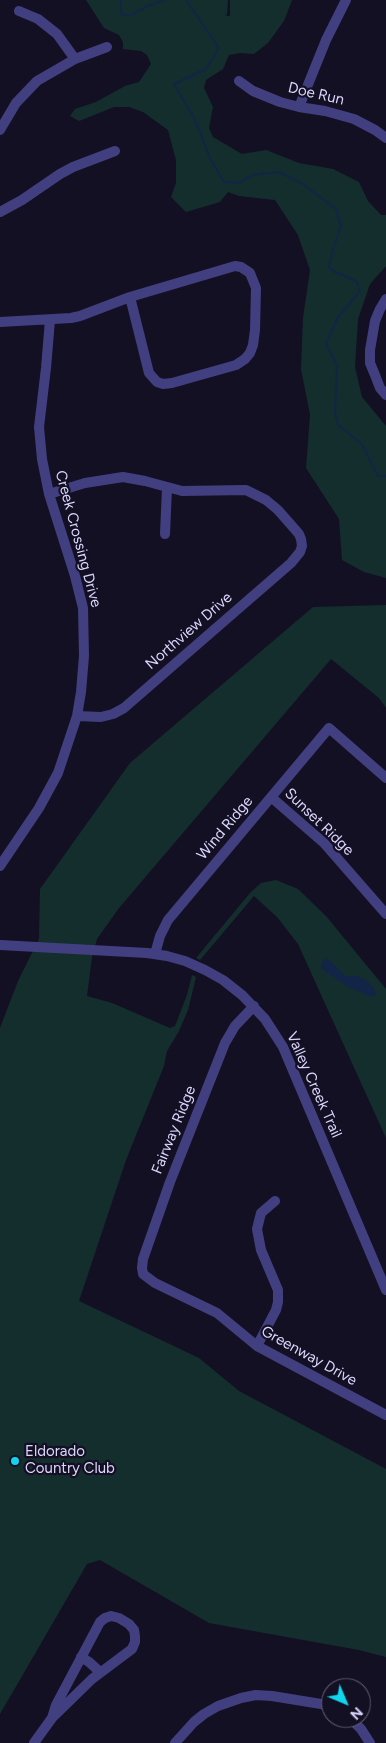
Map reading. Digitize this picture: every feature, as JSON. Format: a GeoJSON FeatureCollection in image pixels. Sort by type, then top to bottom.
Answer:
{"type":"FeatureCollection","features":[{"type":"Feature","properties":{"kind":"street"},"geometry":{"type":"LineString","coordinates":[[299,107],[326,40],[346,0]]}},
{"type":"Feature","properties":{"kind":"street"},"geometry":{"type":"LineString","coordinates":[[19,11],[38,18],[57,34],[76,59]]}},
{"type":"Feature","properties":{"kind":"street"},"geometry":{"type":"LineString","coordinates":[[0,130],[16,103],[37,81],[76,59],[107,47]]}},
{"type":"Feature","properties":{"kind":"street","name":"Doe Run"},"geometry":{"type":"LineString","coordinates":[[239,81],[265,96],[299,107],[343,115],[386,136]]}},
{"type":"Feature","properties":{"kind":"street"},"geometry":{"type":"LineString","coordinates":[[0,212],[73,167],[115,151]]}},
{"type":"Feature","properties":{"kind":"street"},"geometry":{"type":"LineString","coordinates":[[0,322],[50,320],[80,316],[130,297],[228,268],[241,266],[250,273],[256,288],[255,330],[250,353],[236,365],[172,383],[163,384],[157,382],[150,373],[130,297]]}},
{"type":"Feature","properties":{"kind":"street"},"geometry":{"type":"LineString","coordinates":[[386,298],[375,321],[370,350],[370,363],[380,388],[386,395]]}},
{"type":"Feature","properties":{"kind":"street","name":"Creek Crossing Drive"},"geometry":{"type":"LineString","coordinates":[[0,866],[25,830],[49,790],[66,752],[77,716],[84,656],[83,608],[73,568],[49,494],[42,459],[39,428],[50,320]]}},
{"type":"Feature","properties":{"kind":"street"},"geometry":{"type":"LineString","coordinates":[[49,494],[85,483],[123,477],[167,488],[165,534]]}},
{"type":"Feature","properties":{"kind":"street","name":"Northview Drive"},"geometry":{"type":"LineString","coordinates":[[77,716],[101,717],[113,714],[124,708],[291,563],[300,552],[302,546],[299,534],[278,510],[256,494],[239,489],[195,492],[167,488]]}},
{"type":"Feature","properties":{"kind":"street","name":"Wind Ridge"},"geometry":{"type":"LineString","coordinates":[[155,954],[160,936],[168,920],[328,728],[386,778]]}},
{"type":"Feature","properties":{"kind":"street","name":"Sunset Ridge"},"geometry":{"type":"LineString","coordinates":[[271,797],[324,843],[386,914]]}},
{"type":"Feature","properties":{"kind":"street","name":"Valley Creek Trail"},"geometry":{"type":"LineString","coordinates":[[0,945],[155,954],[185,962],[210,972],[234,988],[254,1006],[274,1031],[386,1290]]}},
{"type":"Feature","properties":{"kind":"street","name":"Fairway Ridge"},"geometry":{"type":"LineString","coordinates":[[143,1274],[143,1259],[170,1182],[226,1043],[234,1026],[254,1006]]}},
{"type":"Feature","properties":{"kind":"street"},"geometry":{"type":"LineString","coordinates":[[257,1346],[276,1310],[278,1302],[278,1290],[261,1250],[257,1229],[261,1213],[275,1201]]}},
{"type":"Feature","properties":{"kind":"street","name":"Greenway Drive"},"geometry":{"type":"LineString","coordinates":[[143,1274],[155,1283],[218,1313],[257,1346],[386,1415]]}},
{"type":"Feature","properties":{"kind":"street"},"geometry":{"type":"LineString","coordinates":[[34,1743],[52,1718],[100,1672],[129,1652],[134,1646],[135,1632],[129,1624],[115,1617],[105,1618],[97,1625],[56,1705],[52,1718]]}},
{"type":"Feature","properties":{"kind":"street"},"geometry":{"type":"LineString","coordinates":[[81,1657],[100,1672]]}},
{"type":"Feature","properties":{"kind":"street"},"geometry":{"type":"LineString","coordinates":[[175,1743],[204,1714],[218,1706],[241,1698],[272,1696],[321,1704]]}},
{"type":"Feature","properties":{"kind":"street"},"geometry":{"type":"LineString","coordinates":[[360,1728],[370,1743]]}},
{"type":"Feature","properties":{"kind":"green space"},"geometry":{"type":"Polygon","coordinates":[[[86,0],[228,0],[227,15],[224,13],[227,16],[230,16],[230,0],[292,0],[284,21],[268,43],[254,54],[240,53],[229,55],[223,69],[206,80],[204,88],[213,107],[209,128],[213,137],[242,154],[266,150],[299,163],[333,169],[359,182],[368,201],[381,215],[386,215],[386,266],[370,284],[358,319],[355,367],[362,397],[386,426],[386,578],[364,572],[342,560],[339,519],[306,468],[310,415],[301,369],[303,318],[310,270],[298,235],[275,200],[239,196],[228,192],[220,202],[186,212],[171,197],[176,183],[176,160],[168,130],[143,112],[129,107],[114,107],[79,121],[70,116],[75,109],[96,102],[125,86],[139,82],[151,64],[147,55],[141,51],[123,49],[123,42],[119,35],[104,28],[86,0]]]}},
{"type":"Feature","properties":{"kind":"green space","name":"Eldorado Country Club"},"geometry":{"type":"Polygon","coordinates":[[[386,605],[386,708],[379,698],[331,659],[119,908],[97,939],[92,957],[87,996],[112,1003],[170,1028],[175,1026],[187,995],[192,975],[196,977],[188,1010],[179,1031],[167,1051],[164,1066],[126,1160],[79,1301],[199,1358],[239,1391],[386,1469],[386,1657],[359,1650],[209,1623],[100,1560],[87,1564],[0,1714],[0,1028],[18,981],[39,939],[40,889],[130,763],[313,607],[386,605]]]}},
{"type":"Feature","properties":{"kind":"green space"},"geometry":{"type":"Polygon","coordinates":[[[276,880],[298,889],[326,916],[386,989],[386,1138],[298,944],[277,917],[254,896],[200,960],[196,958],[250,893],[261,883],[276,880]]]}},
{"type":"Feature","properties":{"kind":"water"},"geometry":{"type":"Polygon","coordinates":[[[326,958],[345,976],[356,976],[364,979],[373,987],[377,994],[372,997],[346,986],[321,968],[323,960],[326,958]]]}},
{"type":"Feature","properties":{"kind":"waterway"},"geometry":{"type":"LineString","coordinates":[[121,0],[121,14],[130,16],[147,6],[165,0]]}},
{"type":"Feature","properties":{"kind":"waterway"},"geometry":{"type":"LineString","coordinates":[[186,0],[219,48],[206,69],[174,84],[194,118],[211,160],[224,182],[238,183],[253,175],[279,172],[303,184],[336,209],[341,227],[329,267],[335,272],[356,281],[360,291],[338,317],[326,343],[337,366],[335,414],[338,425],[362,444],[378,476],[386,476]]}},
{"type":"Feature","properties":{"kind":"place","name":"Eldorado Country Club"},"geometry":{"type":"Point","coordinates":[15,1461]}}]}
